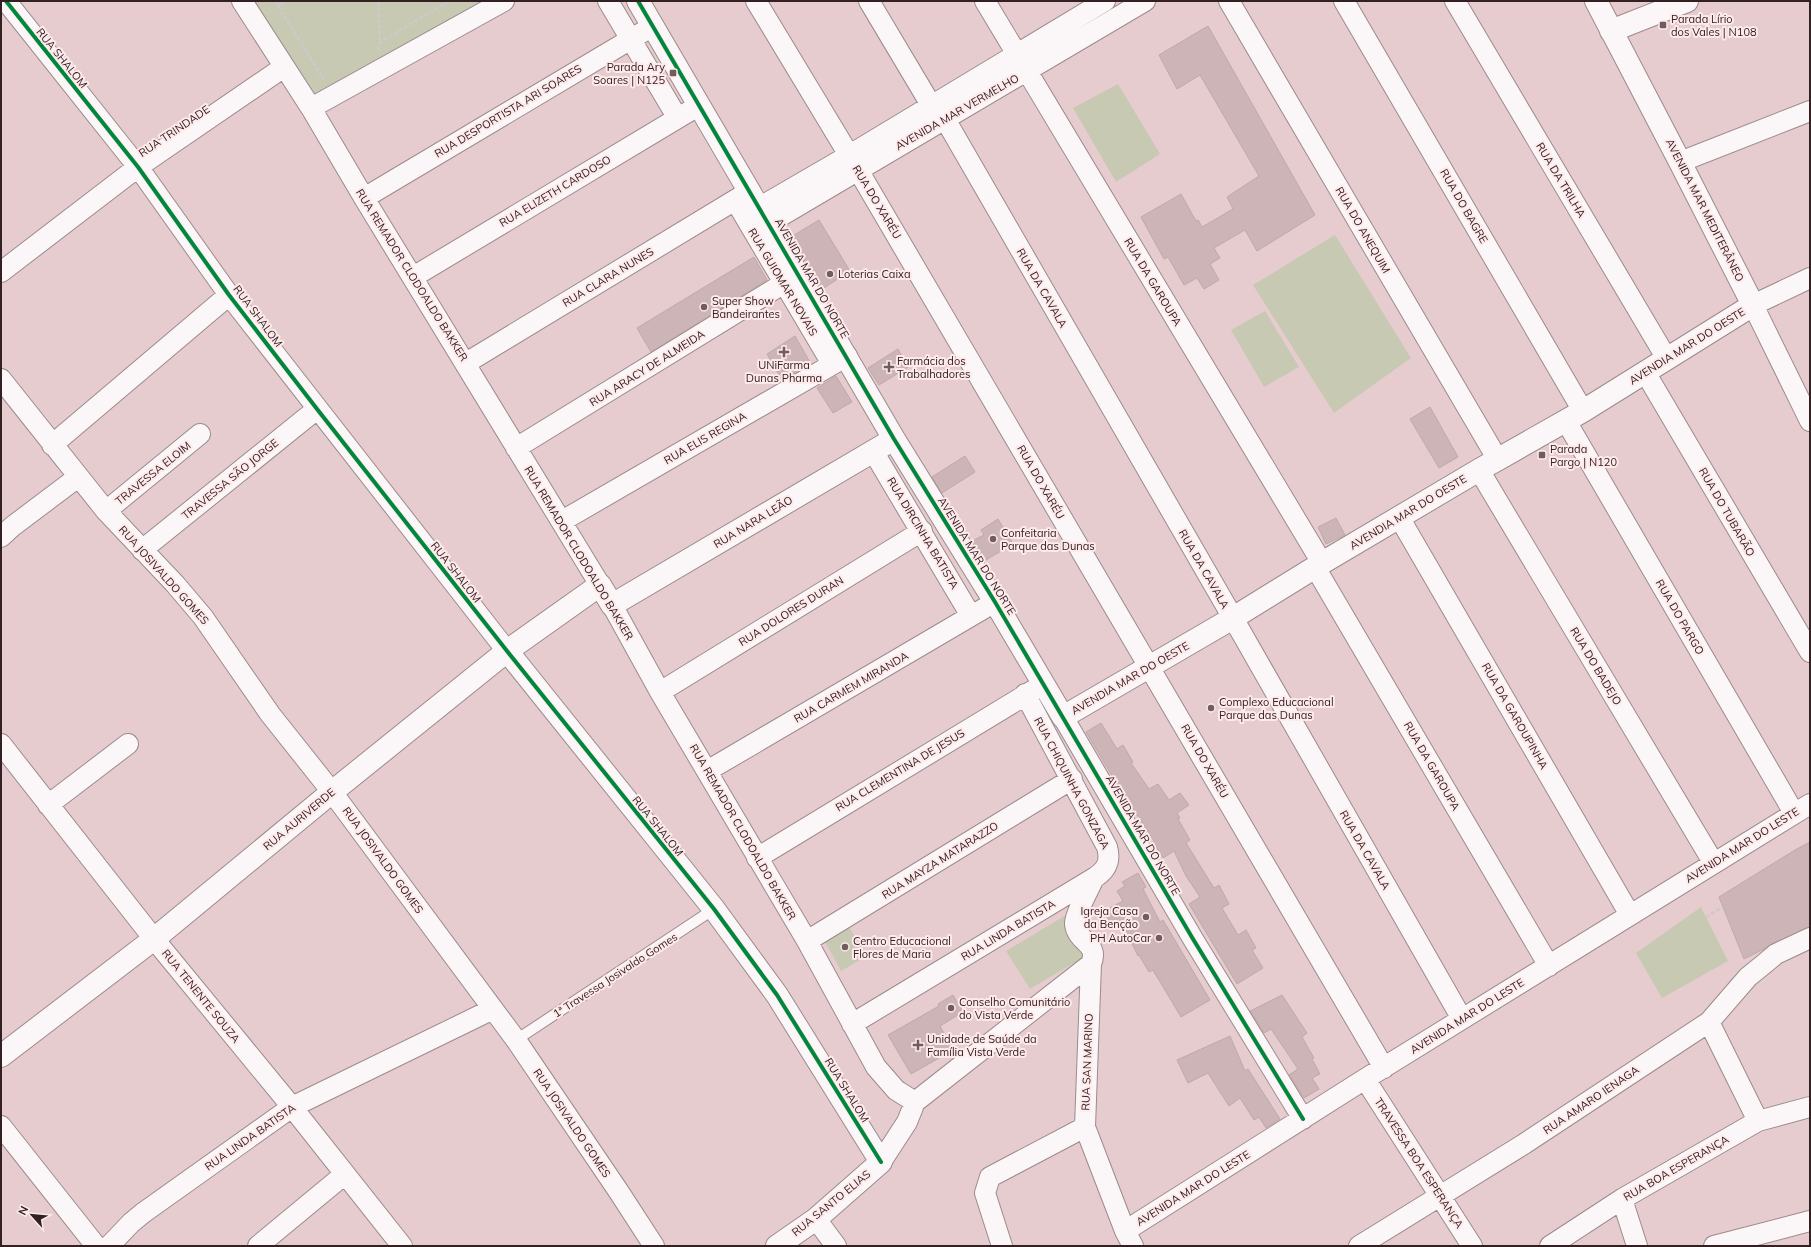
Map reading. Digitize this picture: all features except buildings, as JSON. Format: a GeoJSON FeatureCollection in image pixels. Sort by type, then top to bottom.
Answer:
{"type":"FeatureCollection","features":[{"type":"Feature","properties":{"kind":"street","name":"RUA SHALOM"},"geometry":{"type":"LineString","coordinates":[[6,1],[138,167],[229,294],[317,409],[507,651],[714,909],[777,995],[881,1162]]}},
{"type":"Feature","properties":{"kind":"street","name":"RUA REMADOR CLODOALDO BAKKER"},"geometry":{"type":"LineString","coordinates":[[242,1],[311,108],[364,198],[466,363],[612,605],[660,692],[807,941],[881,1074],[896,1090],[915,1102]]}},
{"type":"Feature","properties":{"kind":"street"},"geometry":{"type":"LineString","coordinates":[[311,108],[504,1]]}},
{"type":"Feature","properties":{"kind":"street"},"geometry":{"type":"LineString","coordinates":[[608,1],[677,117]]}},
{"type":"Feature","properties":{"kind":"street","name":"AVENIDA MAR DO NORTE"},"geometry":{"type":"LineString","coordinates":[[638,1],[698,106],[792,278],[840,360],[894,439],[995,602],[1034,689],[1063,717],[1197,945],[1303,1119]]}},
{"type":"Feature","properties":{"kind":"street","name":"RUA DO XARÉU"},"geometry":{"type":"LineString","coordinates":[[756,1],[1150,666],[1384,1068]]}},
{"type":"Feature","properties":{"kind":"street"},"geometry":{"type":"LineString","coordinates":[[869,1],[931,105]]}},
{"type":"Feature","properties":{"kind":"street","name":"RUA DA GAROUPA"},"geometry":{"type":"LineString","coordinates":[[985,1],[1028,70],[1319,565],[1549,966]]}},
{"type":"Feature","properties":{"kind":"street","name":"AVENIDA MAR VERMELHO"},"geometry":{"type":"LineString","coordinates":[[853,163],[931,105],[1105,1]]}},
{"type":"Feature","properties":{"kind":"street","name":"AVENIDA MAR VERMELHO"},"geometry":{"type":"LineString","coordinates":[[753,205],[853,163],[944,119],[1145,1]]}},
{"type":"Feature","properties":{"kind":"street","name":"RUA DO ANEQUIM"},"geometry":{"type":"LineString","coordinates":[[1229,1],[1488,465]]}},
{"type":"Feature","properties":{"kind":"street","name":"RUA DO BAGRE"},"geometry":{"type":"LineString","coordinates":[[1344,1],[1575,416]]}},
{"type":"Feature","properties":{"kind":"street","name":"RUA DA TRILHA"},"geometry":{"type":"LineString","coordinates":[[1455,1],[1667,359]]}},
{"type":"Feature","properties":{"kind":"street","name":"AVENIDA MAR MEDITERÂNEO"},"geometry":{"type":"LineString","coordinates":[[1596,1],[1753,305],[1810,421]]}},
{"type":"Feature","properties":{"kind":"street"},"geometry":{"type":"LineString","coordinates":[[1611,31],[1687,1]]}},
{"type":"Feature","properties":{"kind":"street","name":"RUA DESPORTISTA ARI SOARES"},"geometry":{"type":"LineString","coordinates":[[364,198],[653,26]]}},
{"type":"Feature","properties":{"kind":"street","name":"RUA TRINDADE"},"geometry":{"type":"LineString","coordinates":[[1,272],[138,167],[284,67]]}},
{"type":"Feature","properties":{"kind":"street","name":"RUA ELIZETH CARDOSO"},"geometry":{"type":"LineString","coordinates":[[412,277],[677,117],[698,106]]}},
{"type":"Feature","properties":{"kind":"street"},"geometry":{"type":"LineString","coordinates":[[1680,162],[1810,111]]}},
{"type":"Feature","properties":{"kind":"street","name":"RUA DA CAVALA"},"geometry":{"type":"LineString","coordinates":[[944,119],[1233,618],[1462,1020]]}},
{"type":"Feature","properties":{"kind":"street","name":"RUA GUIOMAR NOVAIS"},"geometry":{"type":"LineString","coordinates":[[753,205],[792,278]]}},
{"type":"Feature","properties":{"kind":"street","name":"RUA CLARA NUNES"},"geometry":{"type":"LineString","coordinates":[[466,363],[753,205]]}},
{"type":"Feature","properties":{"kind":"street","name":"RUA ARACY DE ALMEIDA"},"geometry":{"type":"LineString","coordinates":[[516,448],[792,278]]}},
{"type":"Feature","properties":{"kind":"street"},"geometry":{"type":"LineString","coordinates":[[1753,305],[1810,278]]}},
{"type":"Feature","properties":{"kind":"street"},"geometry":{"type":"LineString","coordinates":[[52,445],[229,294]]}},
{"type":"Feature","properties":{"kind":"street","name":"AVENDIA MAR DO OESTE"},"geometry":{"type":"LineString","coordinates":[[1063,717],[1233,618],[1399,517],[1575,416],[1753,305]]}},
{"type":"Feature","properties":{"kind":"street","name":"RUA ELIS REGINA"},"geometry":{"type":"LineString","coordinates":[[562,522],[840,360]]}},
{"type":"Feature","properties":{"kind":"street","name":"RUA DO TUBARÃO"},"geometry":{"type":"LineString","coordinates":[[1645,372],[1810,652]]}},
{"type":"Feature","properties":{"kind":"street","name":"RUA JOSIVALDO GOMES"},"geometry":{"type":"LineString","coordinates":[[1,378],[52,445],[106,511],[175,584],[203,617],[270,714],[332,792],[516,1040],[654,1246]]}},
{"type":"Feature","properties":{"kind":"street","name":"TRAVESSA SÃO JORGE"},"geometry":{"type":"LineString","coordinates":[[142,550],[317,409]]}},
{"type":"Feature","properties":{"kind":"street","name":"RUA DO PARGO"},"geometry":{"type":"LineString","coordinates":[[1575,416],[1802,808]]}},
{"type":"Feature","properties":{"kind":"street","name":"TRAVESSA ELOIM"},"geometry":{"type":"LineString","coordinates":[[106,511],[200,434]]}},
{"type":"Feature","properties":{"kind":"street","name":"RUA NARA LEÃO"},"geometry":{"type":"LineString","coordinates":[[612,605],[894,439]]}},
{"type":"Feature","properties":{"kind":"street","name":"RUA DIRCINHA BATISTA"},"geometry":{"type":"LineString","coordinates":[[874,451],[971,616]]}},
{"type":"Feature","properties":{"kind":"street","name":"RUA DO BADEJO"},"geometry":{"type":"LineString","coordinates":[[1488,465],[1713,862]]}},
{"type":"Feature","properties":{"kind":"street"},"geometry":{"type":"LineString","coordinates":[[1,537],[13,526],[78,477]]}},
{"type":"Feature","properties":{"kind":"street","name":"RUA DA GAROUPINHA"},"geometry":{"type":"LineString","coordinates":[[1399,517],[1630,915]]}},
{"type":"Feature","properties":{"kind":"street","name":"RUA DOLORES DURAN"},"geometry":{"type":"LineString","coordinates":[[660,692],[922,531]]}},
{"type":"Feature","properties":{"kind":"street","name":"RUA AURIVERDE"},"geometry":{"type":"LineString","coordinates":[[1,1056],[154,939],[332,792],[507,651],[600,585]]}},
{"type":"Feature","properties":{"kind":"street","name":"RUA CARMEM MIRANDA"},"geometry":{"type":"LineString","coordinates":[[707,771],[995,602]]}},
{"type":"Feature","properties":{"kind":"street","name":"RUA CHIQUINHA GONZAGA"},"geometry":{"type":"LineString","coordinates":[[1034,689],[1072,779],[1107,847],[1109,854],[1108,864],[1098,876]]}},
{"type":"Feature","properties":{"kind":"street","name":"RUA CLEMENTINA DE JESUS"},"geometry":{"type":"LineString","coordinates":[[757,858],[1034,689]]}},
{"type":"Feature","properties":{"kind":"street","name":"RUA TENENTE SOUZA"},"geometry":{"type":"LineString","coordinates":[[1,744],[154,939],[292,1107],[402,1246]]}},
{"type":"Feature","properties":{"kind":"street"},"geometry":{"type":"LineString","coordinates":[[48,805],[128,744]]}},
{"type":"Feature","properties":{"kind":"street","name":"RUA MAYZA MATARAZZO"},"geometry":{"type":"LineString","coordinates":[[807,941],[1072,779]]}},
{"type":"Feature","properties":{"kind":"street","name":"AVENIDA MAR DO LESTE"},"geometry":{"type":"LineString","coordinates":[[1129,1238],[1303,1119],[1365,1079],[1802,808]]}},
{"type":"Feature","properties":{"kind":"street","name":"RUA SAN MARINO"},"geometry":{"type":"LineString","coordinates":[[1098,876],[1075,921],[1076,929],[1079,935],[1092,950],[1094,957],[1091,964],[1085,1127],[1129,1238]]}},
{"type":"Feature","properties":{"kind":"street","name":"RUA LINDA BATISTA"},"geometry":{"type":"LineString","coordinates":[[852,1024],[1098,876]]}},
{"type":"Feature","properties":{"kind":"street","name":"RUA AMARO IENAGA"},"geometry":{"type":"LineString","coordinates":[[1359,1246],[1441,1197],[1709,1022],[1748,977],[1776,954],[1810,938]]}},
{"type":"Feature","properties":{"kind":"street"},"geometry":{"type":"LineString","coordinates":[[915,1102],[1091,964]]}},
{"type":"Feature","properties":{"kind":"street","name":"RUA LINDA BATISTA"},"geometry":{"type":"LineString","coordinates":[[109,1246],[143,1213],[292,1107],[493,1009]]}},
{"type":"Feature","properties":{"kind":"street"},"geometry":{"type":"LineString","coordinates":[[1709,1022],[1758,1122]]}},
{"type":"Feature","properties":{"kind":"street","name":"TRAVESSA BOA ESPERANÇA"},"geometry":{"type":"LineString","coordinates":[[1365,1079],[1472,1246]]}},
{"type":"Feature","properties":{"kind":"street","name":"RUA SANTO ELIAS"},"geometry":{"type":"LineString","coordinates":[[777,1246],[816,1219],[881,1162],[907,1122],[915,1102]]}},
{"type":"Feature","properties":{"kind":"street","name":"RUA BOA ESPERANÇA"},"geometry":{"type":"LineString","coordinates":[[1550,1246],[1622,1200],[1758,1122],[1810,1107]]}},
{"type":"Feature","properties":{"kind":"street"},"geometry":{"type":"LineString","coordinates":[[1,1126],[96,1246]]}},
{"type":"Feature","properties":{"kind":"street"},"geometry":{"type":"LineString","coordinates":[[1002,1246],[984,1192],[990,1177],[1085,1127]]}},
{"type":"Feature","properties":{"kind":"street"},"geometry":{"type":"LineString","coordinates":[[258,1246],[345,1174]]}},
{"type":"Feature","properties":{"kind":"street"},"geometry":{"type":"LineString","coordinates":[[1622,1200],[1637,1246]]}},
{"type":"Feature","properties":{"kind":"street"},"geometry":{"type":"LineString","coordinates":[[816,1219],[836,1246]]}},
{"type":"Feature","properties":{"kind":"street"},"geometry":{"type":"LineString","coordinates":[[1714,1246],[1810,1221]]}},
{"type":"Feature","properties":{"kind":"lane","name":"1ª Travessa Josivaldo Gomes"},"geometry":{"type":"LineString","coordinates":[[516,1040],[714,909]]}},
{"type":"Feature","properties":{"kind":"path"},"geometry":{"type":"LineString","coordinates":[[275,1],[325,82]]}},
{"type":"Feature","properties":{"kind":"path"},"geometry":{"type":"LineString","coordinates":[[278,6],[286,1]]}},
{"type":"Feature","properties":{"kind":"path"},"geometry":{"type":"LineString","coordinates":[[377,53],[380,42],[378,2],[382,1]]}},
{"type":"Feature","properties":{"kind":"path"},"geometry":{"type":"LineString","coordinates":[[380,42],[449,1]]}},
{"type":"Feature","properties":{"kind":"path"},"geometry":{"type":"LineString","coordinates":[[1706,917],[1723,906]]}},
{"type":"Feature","properties":{"kind":"green space"},"geometry":{"type":"Polygon","coordinates":[[[242,1],[504,1],[311,108],[242,1]]]}},
{"type":"Feature","properties":{"kind":"green space"},"geometry":{"type":"Polygon","coordinates":[[[1118,84],[1160,154],[1116,182],[1073,108],[1118,84]]]}},
{"type":"Feature","properties":{"kind":"green space"},"geometry":{"type":"Polygon","coordinates":[[[1335,235],[1411,358],[1334,413],[1253,285],[1335,235]]]}},
{"type":"Feature","properties":{"kind":"green space"},"geometry":{"type":"Polygon","coordinates":[[[1265,311],[1299,367],[1264,387],[1231,330],[1265,311]]]}},
{"type":"Feature","properties":{"kind":"green space"},"geometry":{"type":"Polygon","coordinates":[[[1701,907],[1728,961],[1662,998],[1636,953],[1701,907]]]}},
{"type":"Feature","properties":{"kind":"green space"},"geometry":{"type":"Polygon","coordinates":[[[1068,914],[1089,954],[1030,989],[1006,951],[1068,914]]]}},
{"type":"Feature","properties":{"kind":"green space","name":"Centro Educacional Flores de Maria"},"geometry":{"type":"Polygon","coordinates":[[[847,924],[867,956],[841,971],[823,938],[847,924]]]}},
{"type":"Feature","properties":{"kind":"cycle path"},"geometry":{"type":"LineString","coordinates":[[6,1],[138,167],[229,295],[317,409],[507,651],[714,909],[777,995],[881,1162]]}},
{"type":"Feature","properties":{"kind":"cycle path"},"geometry":{"type":"LineString","coordinates":[[638,1],[894,439],[995,602],[1193,939],[1303,1119]]}},
{"type":"Feature","properties":{"kind":"place","name":"Parada Lírio dos Vales | N108"},"geometry":{"type":"Point","coordinates":[1663,25]}},
{"type":"Feature","properties":{"kind":"place","name":"Parada Ary Soares | N125"},"geometry":{"type":"Point","coordinates":[673,73]}},
{"type":"Feature","properties":{"kind":"place","name":"Loterias Caixa"},"geometry":{"type":"Point","coordinates":[830,274]}},
{"type":"Feature","properties":{"kind":"place","name":"Super Show Bandeirantes"},"geometry":{"type":"Point","coordinates":[704,307]}},
{"type":"Feature","properties":{"kind":"place","name":"UNiFarma Dunas Pharma"},"geometry":{"type":"Point","coordinates":[784,352]}},
{"type":"Feature","properties":{"kind":"place","name":"Farmácia dos Trabalhadores"},"geometry":{"type":"Point","coordinates":[889,367]}},
{"type":"Feature","properties":{"kind":"place","name":"Parada Pargo | N120"},"geometry":{"type":"Point","coordinates":[1542,455]}},
{"type":"Feature","properties":{"kind":"place","name":"Confeitaria Parque das Dunas"},"geometry":{"type":"Point","coordinates":[993,539]}},
{"type":"Feature","properties":{"kind":"place","name":"Complexo Educacional Parque das Dunas"},"geometry":{"type":"Point","coordinates":[1211,708]}},
{"type":"Feature","properties":{"kind":"place","name":"Igreja Casa da Benção"},"geometry":{"type":"Point","coordinates":[1146,917]}},
{"type":"Feature","properties":{"kind":"place","name":"PH AutoCar"},"geometry":{"type":"Point","coordinates":[1159,938]}},
{"type":"Feature","properties":{"kind":"place","name":"Centro Educacional Flores de Maria"},"geometry":{"type":"Point","coordinates":[845,947]}},
{"type":"Feature","properties":{"kind":"place","name":"Conselho Comunitário do Vista Verde"},"geometry":{"type":"Point","coordinates":[951,1008]}},
{"type":"Feature","properties":{"kind":"place","name":"Unidade de Saúde da Família Vista Verde"},"geometry":{"type":"Point","coordinates":[918,1045]}}]}
